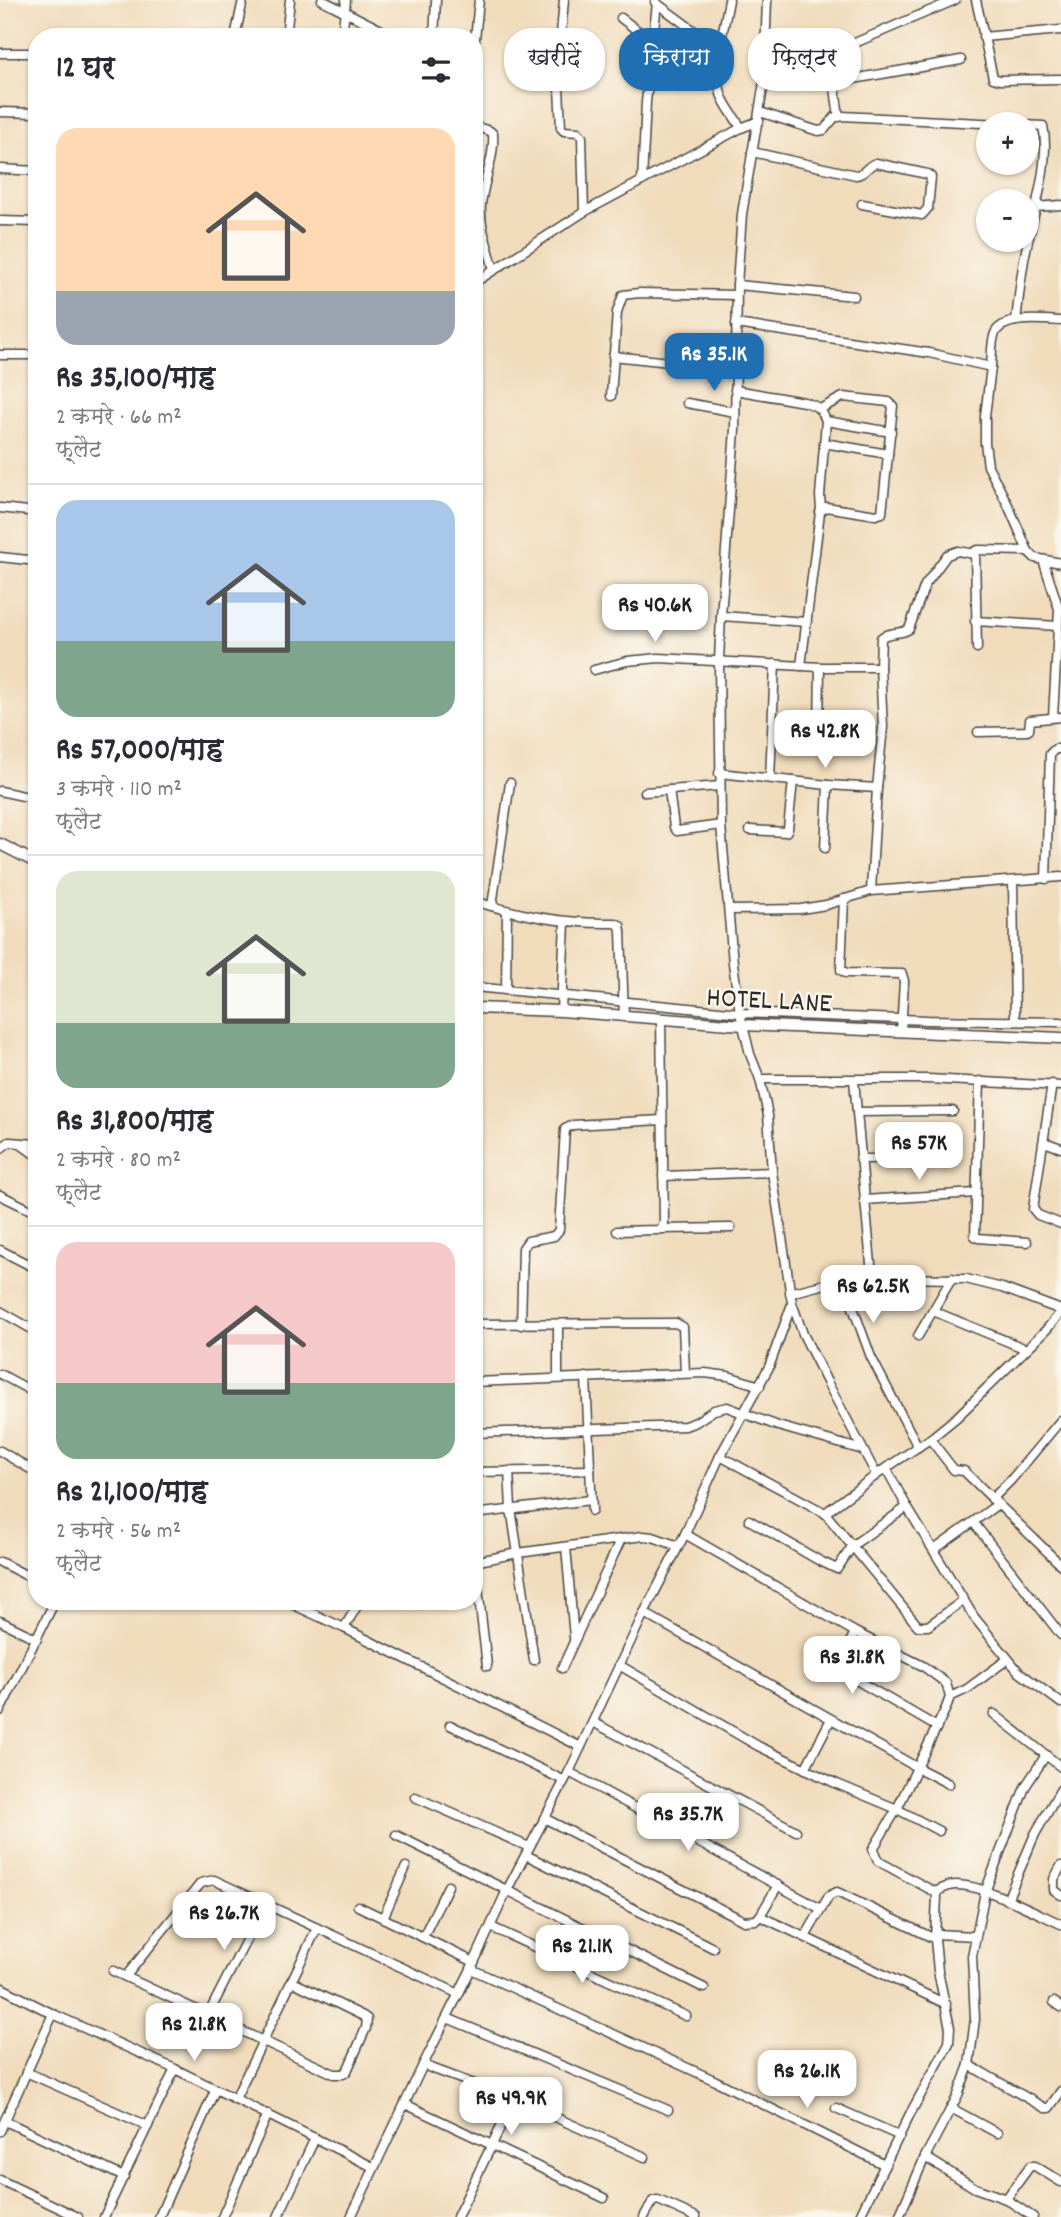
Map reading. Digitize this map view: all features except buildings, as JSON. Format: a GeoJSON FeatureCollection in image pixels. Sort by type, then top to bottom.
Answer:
{"type":"FeatureCollection","features":[{"type":"Feature","properties":{"kind":"street"},"geometry":{"type":"LineString","coordinates":[[237,28],[243,0]]}},
{"type":"Feature","properties":{"kind":"street"},"geometry":{"type":"LineString","coordinates":[[287,28],[290,0]]}},
{"type":"Feature","properties":{"kind":"street"},"geometry":{"type":"LineString","coordinates":[[322,0],[378,28]]}},
{"type":"Feature","properties":{"kind":"street"},"geometry":{"type":"LineString","coordinates":[[343,28],[346,0]]}},
{"type":"Feature","properties":{"kind":"street"},"geometry":{"type":"LineString","coordinates":[[434,28],[436,0]]}},
{"type":"Feature","properties":{"kind":"street"},"geometry":{"type":"LineString","coordinates":[[476,28],[479,0]]}},
{"type":"Feature","properties":{"kind":"street"},"geometry":{"type":"LineString","coordinates":[[564,0],[558,67],[561,128],[564,131],[578,132],[582,137],[584,212]]}},
{"type":"Feature","properties":{"kind":"street"},"geometry":{"type":"LineString","coordinates":[[667,10],[668,0]]}},
{"type":"Feature","properties":{"kind":"street"},"geometry":{"type":"LineString","coordinates":[[724,28],[729,0]]}},
{"type":"Feature","properties":{"kind":"street"},"geometry":{"type":"LineString","coordinates":[[766,28],[767,0]]}},
{"type":"Feature","properties":{"kind":"street"},"geometry":{"type":"LineString","coordinates":[[861,40],[955,0]]}},
{"type":"Feature","properties":{"kind":"street"},"geometry":{"type":"LineString","coordinates":[[976,0],[992,76],[996,80],[1061,79]]}},
{"type":"Feature","properties":{"kind":"street"},"geometry":{"type":"LineString","coordinates":[[655,1],[691,28]]}},
{"type":"Feature","properties":{"kind":"street"},"geometry":{"type":"LineString","coordinates":[[652,28],[655,1]]}},
{"type":"Feature","properties":{"kind":"street"},"geometry":{"type":"LineString","coordinates":[[621,18],[634,28]]}},
{"type":"Feature","properties":{"kind":"street"},"geometry":{"type":"LineString","coordinates":[[983,37],[1061,30]]}},
{"type":"Feature","properties":{"kind":"street"},"geometry":{"type":"LineString","coordinates":[[0,52],[28,53]]}},
{"type":"Feature","properties":{"kind":"street"},"geometry":{"type":"LineString","coordinates":[[839,117],[835,88],[842,81],[961,60]]}},
{"type":"Feature","properties":{"kind":"street"},"geometry":{"type":"LineString","coordinates":[[642,181],[648,91]]}},
{"type":"Feature","properties":{"kind":"street"},"geometry":{"type":"LineString","coordinates":[[721,91],[741,128]]}},
{"type":"Feature","properties":{"kind":"street"},"geometry":{"type":"LineString","coordinates":[[763,91],[742,214],[736,295],[732,481],[719,661],[721,825],[733,963],[741,1019],[768,1115],[772,1172],[792,1303],[803,1334],[876,1474]]}},
{"type":"Feature","properties":{"kind":"street"},"geometry":{"type":"LineString","coordinates":[[0,111],[28,113]]}},
{"type":"Feature","properties":{"kind":"street"},"geometry":{"type":"LineString","coordinates":[[483,277],[584,212],[759,116],[818,131],[824,130],[835,117],[1043,126],[1039,189]]}},
{"type":"Feature","properties":{"kind":"street"},"geometry":{"type":"LineString","coordinates":[[483,129],[493,134],[483,197]]}},
{"type":"Feature","properties":{"kind":"street"},"geometry":{"type":"LineString","coordinates":[[752,152],[856,175],[861,175],[876,163],[928,174],[931,177],[928,208],[922,215],[862,204]]}},
{"type":"Feature","properties":{"kind":"street"},"geometry":{"type":"LineString","coordinates":[[0,169],[28,171]]}},
{"type":"Feature","properties":{"kind":"street"},"geometry":{"type":"LineString","coordinates":[[1039,207],[1061,205]]}},
{"type":"Feature","properties":{"kind":"street"},"geometry":{"type":"LineString","coordinates":[[0,229],[0,221],[28,222]]}},
{"type":"Feature","properties":{"kind":"street"},"geometry":{"type":"LineString","coordinates":[[483,228],[494,270]]}},
{"type":"Feature","properties":{"kind":"street"},"geometry":{"type":"LineString","coordinates":[[1016,321],[1026,252]]}},
{"type":"Feature","properties":{"kind":"street"},"geometry":{"type":"LineString","coordinates":[[737,285],[854,296]]}},
{"type":"Feature","properties":{"kind":"street"},"geometry":{"type":"LineString","coordinates":[[611,396],[617,313],[623,295],[736,295]]}},
{"type":"Feature","properties":{"kind":"street"},"geometry":{"type":"LineString","coordinates":[[1061,321],[1016,321],[1002,326],[995,334],[985,416],[988,466],[1028,551],[1033,557],[1061,563]]}},
{"type":"Feature","properties":{"kind":"street"},"geometry":{"type":"LineString","coordinates":[[736,324],[929,353],[990,367]]}},
{"type":"Feature","properties":{"kind":"street"},"geometry":{"type":"LineString","coordinates":[[0,355],[28,355]]}},
{"type":"Feature","properties":{"kind":"street"},"geometry":{"type":"LineString","coordinates":[[614,356],[735,369]]}},
{"type":"Feature","properties":{"kind":"street"},"geometry":{"type":"LineString","coordinates":[[735,390],[813,404],[820,409],[826,421],[821,509],[801,666]]}},
{"type":"Feature","properties":{"kind":"street"},"geometry":{"type":"LineString","coordinates":[[820,409],[843,397],[891,403],[893,406],[883,508],[880,514],[826,507],[821,509]]}},
{"type":"Feature","properties":{"kind":"street"},"geometry":{"type":"LineString","coordinates":[[687,403],[735,412]]}},
{"type":"Feature","properties":{"kind":"street"},"geometry":{"type":"LineString","coordinates":[[826,421],[891,432]]}},
{"type":"Feature","properties":{"kind":"street"},"geometry":{"type":"LineString","coordinates":[[824,443],[888,454]]}},
{"type":"Feature","properties":{"kind":"street"},"geometry":{"type":"LineString","coordinates":[[0,509],[28,511]]}},
{"type":"Feature","properties":{"kind":"street"},"geometry":{"type":"LineString","coordinates":[[977,648],[974,554],[978,550],[1028,551]]}},
{"type":"Feature","properties":{"kind":"street"},"geometry":{"type":"LineString","coordinates":[[871,891],[883,727],[880,667],[882,636],[909,629],[925,584],[947,555],[958,551],[974,554]]}},
{"type":"Feature","properties":{"kind":"street"},"geometry":{"type":"LineString","coordinates":[[0,557],[28,560]]}},
{"type":"Feature","properties":{"kind":"street"},"geometry":{"type":"LineString","coordinates":[[978,732],[1027,731],[1030,720],[1057,718],[1057,599],[1043,560]]}},
{"type":"Feature","properties":{"kind":"street"},"geometry":{"type":"LineString","coordinates":[[721,616],[807,622]]}},
{"type":"Feature","properties":{"kind":"street"},"geometry":{"type":"LineString","coordinates":[[975,621],[1058,626]]}},
{"type":"Feature","properties":{"kind":"street"},"geometry":{"type":"LineString","coordinates":[[594,670],[659,658],[820,667],[880,667]]}},
{"type":"Feature","properties":{"kind":"street"},"geometry":{"type":"LineString","coordinates":[[770,778],[775,664]]}},
{"type":"Feature","properties":{"kind":"street"},"geometry":{"type":"LineString","coordinates":[[772,737],[814,739],[819,736],[820,667]]}},
{"type":"Feature","properties":{"kind":"street"},"geometry":{"type":"LineString","coordinates":[[1046,879],[1050,754],[1055,749],[1061,750]]}},
{"type":"Feature","properties":{"kind":"street"},"geometry":{"type":"LineString","coordinates":[[719,773],[877,788]]}},
{"type":"Feature","properties":{"kind":"street"},"geometry":{"type":"LineString","coordinates":[[750,830],[786,832],[793,781]]}},
{"type":"Feature","properties":{"kind":"street"},"geometry":{"type":"LineString","coordinates":[[492,906],[510,783]]}},
{"type":"Feature","properties":{"kind":"street"},"geometry":{"type":"LineString","coordinates":[[825,848],[828,785]]}},
{"type":"Feature","properties":{"kind":"street"},"geometry":{"type":"LineString","coordinates":[[645,792],[720,786]]}},
{"type":"Feature","properties":{"kind":"street"},"geometry":{"type":"LineString","coordinates":[[669,790],[674,827],[677,831],[721,825]]}},
{"type":"Feature","properties":{"kind":"street"},"geometry":{"type":"LineString","coordinates":[[0,791],[28,797]]}},
{"type":"Feature","properties":{"kind":"street"},"geometry":{"type":"LineString","coordinates":[[1049,800],[1061,801]]}},
{"type":"Feature","properties":{"kind":"street"},"geometry":{"type":"LineString","coordinates":[[0,844],[28,858]]}},
{"type":"Feature","properties":{"kind":"street"},"geometry":{"type":"LineString","coordinates":[[729,910],[801,909],[871,891],[1061,877]]}},
{"type":"Feature","properties":{"kind":"street"},"geometry":{"type":"LineString","coordinates":[[1013,881],[1015,1021]]}},
{"type":"Feature","properties":{"kind":"street"},"geometry":{"type":"LineString","coordinates":[[844,899],[841,970],[846,973],[902,974],[902,1025],[1061,1022]]}},
{"type":"Feature","properties":{"kind":"street"},"geometry":{"type":"LineString","coordinates":[[483,904],[565,923],[620,925],[624,1008]]}},
{"type":"Feature","properties":{"kind":"street"},"geometry":{"type":"LineString","coordinates":[[506,990],[507,911]]}},
{"type":"Feature","properties":{"kind":"street"},"geometry":{"type":"LineString","coordinates":[[561,1003],[565,923]]}},
{"type":"Feature","properties":{"kind":"street"},"geometry":{"type":"LineString","coordinates":[[483,988],[506,990],[561,1003],[741,1019]]}},
{"type":"Feature","properties":{"kind":"street","name":"HOTEL LANE"},"geometry":{"type":"LineString","coordinates":[[483,1007],[561,1003],[624,1008],[661,1020],[741,1019],[902,1025],[1061,1038]]}},
{"type":"Feature","properties":{"kind":"street"},"geometry":{"type":"LineString","coordinates":[[661,1020],[664,1223],[661,1229]]}},
{"type":"Feature","properties":{"kind":"street"},"geometry":{"type":"LineString","coordinates":[[760,1079],[928,1079],[1056,1085],[1033,1209],[1038,1215],[1061,1224]]}},
{"type":"Feature","properties":{"kind":"street"},"geometry":{"type":"LineString","coordinates":[[825,1513],[957,1417],[1061,1311],[978,1281],[874,1277],[871,1272],[854,1080]]}},
{"type":"Feature","properties":{"kind":"street"},"geometry":{"type":"LineString","coordinates":[[980,1081],[975,1236],[1027,1241]]}},
{"type":"Feature","properties":{"kind":"street"},"geometry":{"type":"LineString","coordinates":[[857,1112],[953,1111]]}},
{"type":"Feature","properties":{"kind":"street"},"geometry":{"type":"LineString","coordinates":[[521,1325],[523,1248],[528,1241],[554,1236],[559,1230],[565,1129],[573,1125],[662,1120]]}},
{"type":"Feature","properties":{"kind":"street"},"geometry":{"type":"LineString","coordinates":[[0,1149],[9,1142],[28,1143]]}},
{"type":"Feature","properties":{"kind":"street"},"geometry":{"type":"LineString","coordinates":[[17,1142],[28,1150]]}},
{"type":"Feature","properties":{"kind":"street"},"geometry":{"type":"LineString","coordinates":[[1044,1142],[1061,1148]]}},
{"type":"Feature","properties":{"kind":"street"},"geometry":{"type":"LineString","coordinates":[[860,1159],[947,1158]]}},
{"type":"Feature","properties":{"kind":"street"},"geometry":{"type":"LineString","coordinates":[[663,1176],[772,1172]]}},
{"type":"Feature","properties":{"kind":"street"},"geometry":{"type":"LineString","coordinates":[[864,1200],[976,1193]]}},
{"type":"Feature","properties":{"kind":"street"},"geometry":{"type":"LineString","coordinates":[[0,1195],[28,1209]]}},
{"type":"Feature","properties":{"kind":"street"},"geometry":{"type":"LineString","coordinates":[[617,1231],[731,1228]]}},
{"type":"Feature","properties":{"kind":"street"},"geometry":{"type":"LineString","coordinates":[[0,1250],[28,1264]]}},
{"type":"Feature","properties":{"kind":"street"},"geometry":{"type":"LineString","coordinates":[[918,1336],[952,1278]]}},
{"type":"Feature","properties":{"kind":"street"},"geometry":{"type":"LineString","coordinates":[[790,1293],[841,1280],[844,1283],[871,1357],[918,1447]]}},
{"type":"Feature","properties":{"kind":"street"},"geometry":{"type":"LineString","coordinates":[[351,2217],[507,1890],[569,1772],[644,1613],[685,1534],[720,1456],[760,1385],[778,1345],[792,1303]]}},
{"type":"Feature","properties":{"kind":"street"},"geometry":{"type":"LineString","coordinates":[[0,1311],[28,1327]]}},
{"type":"Feature","properties":{"kind":"street"},"geometry":{"type":"LineString","coordinates":[[933,1311],[1026,1349]]}},
{"type":"Feature","properties":{"kind":"street"},"geometry":{"type":"LineString","coordinates":[[483,1324],[680,1324],[683,1327],[685,1373]]}},
{"type":"Feature","properties":{"kind":"street"},"geometry":{"type":"LineString","coordinates":[[558,1325],[558,1377]]}},
{"type":"Feature","properties":{"kind":"street"},"geometry":{"type":"LineString","coordinates":[[483,1381],[705,1373],[760,1385]]}},
{"type":"Feature","properties":{"kind":"street"},"geometry":{"type":"LineString","coordinates":[[0,1374],[28,1389]]}},
{"type":"Feature","properties":{"kind":"street"},"geometry":{"type":"LineString","coordinates":[[586,1377],[592,1511]]}},
{"type":"Feature","properties":{"kind":"street"},"geometry":{"type":"LineString","coordinates":[[483,1433],[685,1426],[714,1410],[727,1407],[778,1426],[863,1450]]}},
{"type":"Feature","properties":{"kind":"street"},"geometry":{"type":"LineString","coordinates":[[934,1550],[974,1523],[995,1502],[1061,1420]]}},
{"type":"Feature","properties":{"kind":"street"},"geometry":{"type":"LineString","coordinates":[[930,1439],[954,1470],[964,1471],[1061,1565]]}},
{"type":"Feature","properties":{"kind":"street"},"geometry":{"type":"LineString","coordinates":[[0,1451],[28,1468]]}},
{"type":"Feature","properties":{"kind":"street"},"geometry":{"type":"LineString","coordinates":[[720,1456],[825,1513],[918,1626],[928,1626],[964,1600]]}},
{"type":"Feature","properties":{"kind":"street"},"geometry":{"type":"LineString","coordinates":[[886,1468],[974,1617],[1007,1659],[1034,1685],[1061,1703]]}},
{"type":"Feature","properties":{"kind":"street"},"geometry":{"type":"LineString","coordinates":[[483,1472],[590,1470]]}},
{"type":"Feature","properties":{"kind":"street"},"geometry":{"type":"LineString","coordinates":[[509,1471],[534,1660]]}},
{"type":"Feature","properties":{"kind":"street"},"geometry":{"type":"LineString","coordinates":[[483,1513],[591,1500]]}},
{"type":"Feature","properties":{"kind":"street"},"geometry":{"type":"LineString","coordinates":[[749,1520],[834,1569],[840,1567],[853,1545],[907,1507]]}},
{"type":"Feature","properties":{"kind":"street"},"geometry":{"type":"LineString","coordinates":[[974,1523],[1061,1635]]}},
{"type":"Feature","properties":{"kind":"street"},"geometry":{"type":"LineString","coordinates":[[685,1534],[855,1632],[923,1665],[946,1683],[950,1696],[918,1768],[873,1849],[878,1861],[934,1892],[938,1902],[938,1971],[950,2028],[949,2043],[859,2217]]}},
{"type":"Feature","properties":{"kind":"street"},"geometry":{"type":"LineString","coordinates":[[483,1560],[621,1539],[653,1537],[678,1546]]}},
{"type":"Feature","properties":{"kind":"street"},"geometry":{"type":"LineString","coordinates":[[562,1668],[621,1539]]}},
{"type":"Feature","properties":{"kind":"street"},"geometry":{"type":"LineString","coordinates":[[566,1547],[575,1641]]}},
{"type":"Feature","properties":{"kind":"street"},"geometry":{"type":"LineString","coordinates":[[0,1562],[28,1576]]}},
{"type":"Feature","properties":{"kind":"street"},"geometry":{"type":"LineString","coordinates":[[0,1712],[51,1610]]}},
{"type":"Feature","properties":{"kind":"street"},"geometry":{"type":"LineString","coordinates":[[305,1610],[581,1747]]}},
{"type":"Feature","properties":{"kind":"street"},"geometry":{"type":"LineString","coordinates":[[344,1628],[355,1610]]}},
{"type":"Feature","properties":{"kind":"street"},"geometry":{"type":"LineString","coordinates":[[479,1610],[487,1665]]}},
{"type":"Feature","properties":{"kind":"street"},"geometry":{"type":"LineString","coordinates":[[644,1613],[949,1784]]}},
{"type":"Feature","properties":{"kind":"street"},"geometry":{"type":"LineString","coordinates":[[0,1621],[37,1639]]}},
{"type":"Feature","properties":{"kind":"street"},"geometry":{"type":"LineString","coordinates":[[855,1632],[839,1670],[937,1727]]}},
{"type":"Feature","properties":{"kind":"street"},"geometry":{"type":"LineString","coordinates":[[950,1696],[967,1689],[1007,1659]]}},
{"type":"Feature","properties":{"kind":"street"},"geometry":{"type":"LineString","coordinates":[[620,1665],[758,1746],[897,1808],[939,1831]]}},
{"type":"Feature","properties":{"kind":"street"},"geometry":{"type":"LineString","coordinates":[[994,1714],[1061,1767]]}},
{"type":"Feature","properties":{"kind":"street"},"geometry":{"type":"LineString","coordinates":[[805,1769],[831,1719]]}},
{"type":"Feature","properties":{"kind":"street"},"geometry":{"type":"LineString","coordinates":[[593,1722],[796,1831]]}},
{"type":"Feature","properties":{"kind":"street"},"geometry":{"type":"LineString","coordinates":[[450,1725],[563,1780]]}},
{"type":"Feature","properties":{"kind":"street"},"geometry":{"type":"LineString","coordinates":[[899,2217],[969,2066],[975,2019],[971,1975],[975,1936],[985,1892],[1025,1787],[1046,1755]]}},
{"type":"Feature","properties":{"kind":"street"},"geometry":{"type":"LineString","coordinates":[[569,1772],[821,1909]]}},
{"type":"Feature","properties":{"kind":"street"},"geometry":{"type":"LineString","coordinates":[[1007,1900],[1035,1834],[1061,1789]]}},
{"type":"Feature","properties":{"kind":"street"},"geometry":{"type":"LineString","coordinates":[[415,1797],[528,1851],[713,1948]]}},
{"type":"Feature","properties":{"kind":"street"},"geometry":{"type":"LineString","coordinates":[[544,1818],[744,1921],[756,1920],[760,1916],[778,1885]]}},
{"type":"Feature","properties":{"kind":"street"},"geometry":{"type":"LineString","coordinates":[[396,1835],[704,1988]]}},
{"type":"Feature","properties":{"kind":"street"},"geometry":{"type":"LineString","coordinates":[[1061,1866],[1054,1884],[1054,1890],[1061,1895]]}},
{"type":"Feature","properties":{"kind":"street"},"geometry":{"type":"LineString","coordinates":[[383,1918],[405,1867]]}},
{"type":"Feature","properties":{"kind":"street"},"geometry":{"type":"LineString","coordinates":[[126,1976],[201,1883],[214,1880],[459,1994]]}},
{"type":"Feature","properties":{"kind":"street"},"geometry":{"type":"LineString","coordinates":[[934,1892],[955,1885],[985,1892],[1061,1924]]}},
{"type":"Feature","properties":{"kind":"street"},"geometry":{"type":"LineString","coordinates":[[423,1937],[448,1886]]}},
{"type":"Feature","properties":{"kind":"street"},"geometry":{"type":"LineString","coordinates":[[805,1937],[829,1896],[838,1892],[936,1937],[975,1936]]}},
{"type":"Feature","properties":{"kind":"street"},"geometry":{"type":"LineString","coordinates":[[208,2015],[265,1903]]}},
{"type":"Feature","properties":{"kind":"street"},"geometry":{"type":"LineString","coordinates":[[358,1906],[423,1937],[473,1966],[716,2081],[885,2165]]}},
{"type":"Feature","properties":{"kind":"street"},"geometry":{"type":"LineString","coordinates":[[760,1916],[946,2004]]}},
{"type":"Feature","properties":{"kind":"street"},"geometry":{"type":"LineString","coordinates":[[491,1927],[685,2016]]}},
{"type":"Feature","properties":{"kind":"street"},"geometry":{"type":"LineString","coordinates":[[235,2099],[317,1928]]}},
{"type":"Feature","properties":{"kind":"street"},"geometry":{"type":"LineString","coordinates":[[113,1971],[334,2074],[343,2074],[347,2071],[366,2028],[367,2019],[291,1981]]}},
{"type":"Feature","properties":{"kind":"street"},"geometry":{"type":"LineString","coordinates":[[0,1987],[175,2069],[373,2167]]}},
{"type":"Feature","properties":{"kind":"street"},"geometry":{"type":"LineString","coordinates":[[0,2131],[53,2014]]}},
{"type":"Feature","properties":{"kind":"street"},"geometry":{"type":"LineString","coordinates":[[447,2018],[668,2110]]}},
{"type":"Feature","properties":{"kind":"street"},"geometry":{"type":"LineString","coordinates":[[423,2065],[514,2099],[645,2157]]}},
{"type":"Feature","properties":{"kind":"street"},"geometry":{"type":"LineString","coordinates":[[969,2066],[1045,2108],[1049,2108],[1061,2091]]}},
{"type":"Feature","properties":{"kind":"street"},"geometry":{"type":"LineString","coordinates":[[104,2217],[175,2069]]}},
{"type":"Feature","properties":{"kind":"street"},"geometry":{"type":"LineString","coordinates":[[26,2073],[148,2126]]}},
{"type":"Feature","properties":{"kind":"street"},"geometry":{"type":"LineString","coordinates":[[159,2217],[215,2090]]}},
{"type":"Feature","properties":{"kind":"street"},"geometry":{"type":"LineString","coordinates":[[457,2217],[514,2099]]}},
{"type":"Feature","properties":{"kind":"street"},"geometry":{"type":"LineString","coordinates":[[405,2104],[604,2197]]}},
{"type":"Feature","properties":{"kind":"street"},"geometry":{"type":"LineString","coordinates":[[836,2108],[900,2136]]}},
{"type":"Feature","properties":{"kind":"street"},"geometry":{"type":"LineString","coordinates":[[951,2108],[997,2133]]}},
{"type":"Feature","properties":{"kind":"street"},"geometry":{"type":"LineString","coordinates":[[222,2217],[268,2114]]}},
{"type":"Feature","properties":{"kind":"street"},"geometry":{"type":"LineString","coordinates":[[5,2121],[124,2177]]}},
{"type":"Feature","properties":{"kind":"street"},"geometry":{"type":"LineString","coordinates":[[278,2217],[315,2138]]}},
{"type":"Feature","properties":{"kind":"street"},"geometry":{"type":"LineString","coordinates":[[925,2157],[975,2188],[1006,2199],[1033,2217]]}},
{"type":"Feature","properties":{"kind":"street"},"geometry":{"type":"LineString","coordinates":[[1006,2199],[1030,2166],[1035,2166],[1061,2182]]}},
{"type":"Feature","properties":{"kind":"street"},"geometry":{"type":"LineString","coordinates":[[0,2180],[78,2217]]}},
{"type":"Feature","properties":{"kind":"street"},"geometry":{"type":"LineString","coordinates":[[644,2217],[653,2202],[658,2200],[695,2217]]}}]}
